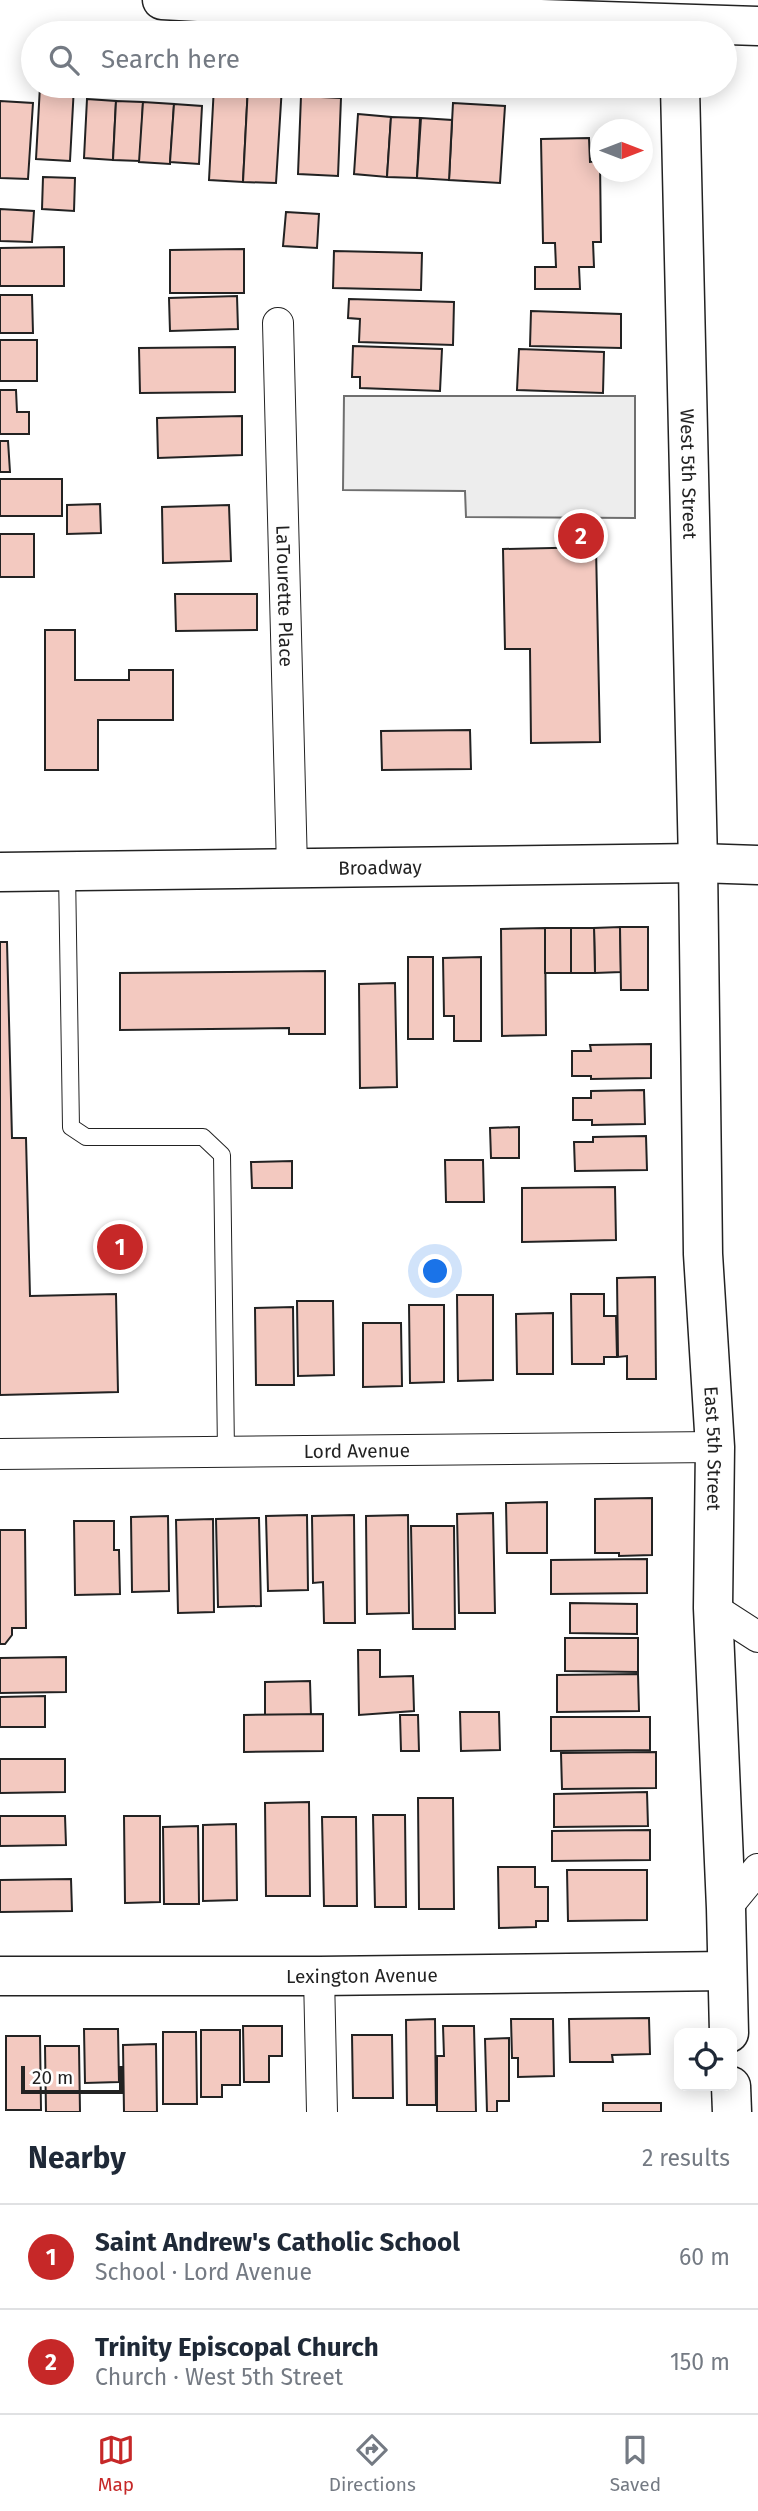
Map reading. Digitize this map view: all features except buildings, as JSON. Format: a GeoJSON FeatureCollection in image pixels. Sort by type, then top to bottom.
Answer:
{"type":"FeatureCollection","features":[{"type":"Feature","properties":{"kind":"street"},"geometry":{"type":"LineString","coordinates":[[162,0],[406,7],[701,21]]}},
{"type":"Feature","properties":{"kind":"street"},"geometry":{"type":"LineString","coordinates":[[737,24],[758,26]]}},
{"type":"Feature","properties":{"kind":"street","name":"West 5th Street"},"geometry":{"type":"LineString","coordinates":[[680,98],[698,863]]}},
{"type":"Feature","properties":{"kind":"street","name":"LaTourette Place"},"geometry":{"type":"LineString","coordinates":[[278,323],[292,868]]}},
{"type":"Feature","properties":{"kind":"street","name":"East 5th Street"},"geometry":{"type":"LineString","coordinates":[[698,863],[703,1254],[715,1447],[713,1608],[729,2028]]}},
{"type":"Feature","properties":{"kind":"street","name":"Broadway"},"geometry":{"type":"LineString","coordinates":[[0,873],[758,864]]}},
{"type":"Feature","properties":{"kind":"street","name":"Lord Avenue"},"geometry":{"type":"LineString","coordinates":[[0,1454],[715,1447]]}},
{"type":"Feature","properties":{"kind":"street"},"geometry":{"type":"LineString","coordinates":[[713,1608],[758,1637]]}},
{"type":"Feature","properties":{"kind":"street"},"geometry":{"type":"LineString","coordinates":[[726,1908],[758,1869]]}},
{"type":"Feature","properties":{"kind":"street","name":"Lexington Avenue"},"geometry":{"type":"LineString","coordinates":[[0,1976],[318,1976],[726,1971]]}},
{"type":"Feature","properties":{"kind":"street"},"geometry":{"type":"LineString","coordinates":[[318,1976],[322,2112]]}},
{"type":"Feature","properties":{"kind":"street"},"geometry":{"type":"LineString","coordinates":[[731,2091],[732,2112]]}},
{"type":"Feature","properties":{"kind":"lane"},"geometry":{"type":"LineString","coordinates":[[67,871],[71,1127],[86,1137],[202,1137],[222,1155],[226,1451]]}},
{"type":"Feature","properties":{"kind":"shaded area"},"geometry":{"type":"Polygon","coordinates":[[[344,396],[635,396],[635,518],[466,517],[465,491],[343,490],[344,396]]]}},
{"type":"Feature","properties":{"kind":"place","name":"Trinity Episcopal Church"},"geometry":{"type":"Point","coordinates":[581,536]}},
{"type":"Feature","properties":{"kind":"place","name":"Saint Andrew's Catholic School"},"geometry":{"type":"Point","coordinates":[120,1247]}}]}
